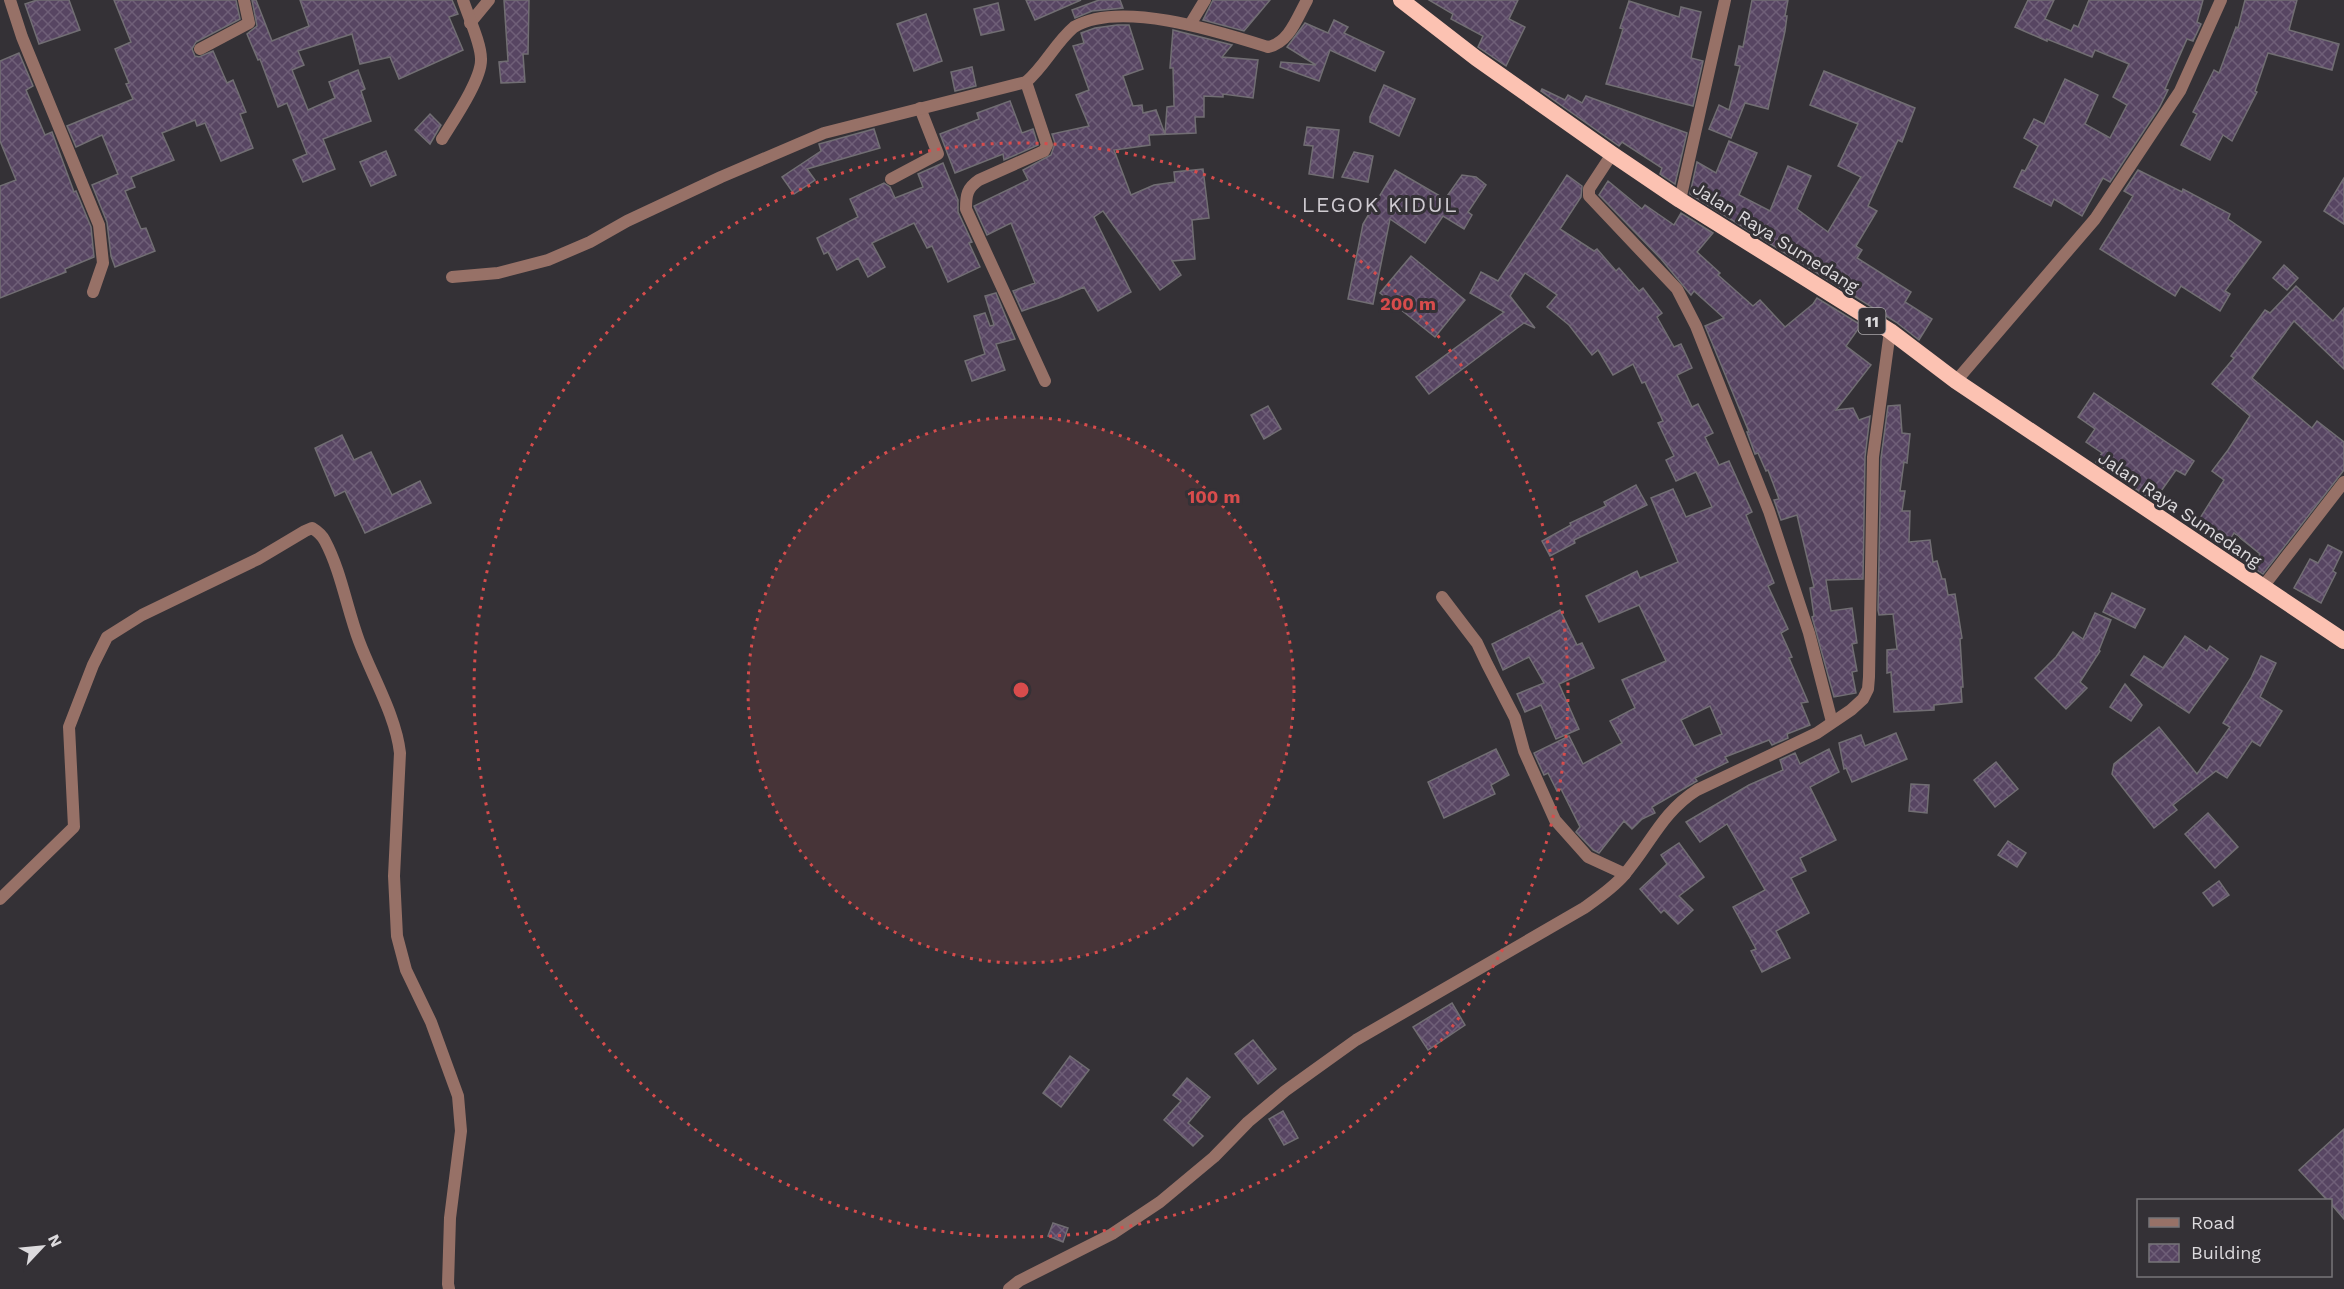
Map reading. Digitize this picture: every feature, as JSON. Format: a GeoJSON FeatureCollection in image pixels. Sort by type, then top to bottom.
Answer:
{"type":"FeatureCollection","features":[{"type":"Feature","properties":{"kind":"highway","name":"Jalan Raya Sumedang"},"geometry":{"type":"LineString","coordinates":[[1401,0],[1476,58],[1612,154],[1680,200],[1890,332],[1956,381],[2344,641]]}},
{"type":"Feature","properties":{"kind":"street"},"geometry":{"type":"LineString","coordinates":[[10,0],[22,37],[99,225],[103,264],[93,292]]}},
{"type":"Feature","properties":{"kind":"street"},"geometry":{"type":"LineString","coordinates":[[200,49],[249,23],[244,0]]}},
{"type":"Feature","properties":{"kind":"street"},"geometry":{"type":"LineString","coordinates":[[442,140],[481,67],[482,56],[463,0]]}},
{"type":"Feature","properties":{"kind":"street"},"geometry":{"type":"LineString","coordinates":[[470,23],[489,0]]}},
{"type":"Feature","properties":{"kind":"street"},"geometry":{"type":"LineString","coordinates":[[1191,23],[1205,0]]}},
{"type":"Feature","properties":{"kind":"street"},"geometry":{"type":"LineString","coordinates":[[452,277],[498,273],[548,260],[774,153],[824,133],[1026,82],[1038,72],[1062,39],[1076,25],[1091,16],[1111,10],[1134,9],[1191,23],[1268,47],[1284,41],[1307,0]]}},
{"type":"Feature","properties":{"kind":"street"},"geometry":{"type":"LineString","coordinates":[[1680,200],[1725,0]]}},
{"type":"Feature","properties":{"kind":"street"},"geometry":{"type":"LineString","coordinates":[[1956,381],[2095,219],[2180,91],[2221,0]]}},
{"type":"Feature","properties":{"kind":"street"},"geometry":{"type":"LineString","coordinates":[[1026,82],[1047,145],[1044,151],[971,185],[966,194],[966,209],[1046,381]]}},
{"type":"Feature","properties":{"kind":"street"},"geometry":{"type":"LineString","coordinates":[[891,179],[938,154],[920,108]]}},
{"type":"Feature","properties":{"kind":"street"},"geometry":{"type":"LineString","coordinates":[[1612,154],[1589,189],[1589,196],[1677,289],[1696,326],[1768,511],[1809,633],[1832,722]]}},
{"type":"Feature","properties":{"kind":"street"},"geometry":{"type":"LineString","coordinates":[[1009,1289],[1019,1281],[1113,1234],[1160,1202],[1214,1157],[1248,1122],[1285,1091],[1356,1040],[1584,908],[1608,891],[1624,874],[1660,823],[1681,800],[1697,790],[1817,734],[1863,699],[1868,689],[1874,457],[1890,332]]}},
{"type":"Feature","properties":{"kind":"street"},"geometry":{"type":"LineString","coordinates":[[2262,588],[2344,482]]}},
{"type":"Feature","properties":{"kind":"street"},"geometry":{"type":"LineString","coordinates":[[0,899],[74,827],[69,727],[93,665],[107,638],[142,615],[258,559],[312,528],[320,533],[325,540],[359,642],[398,733],[400,753],[394,876],[397,936],[406,970],[431,1022],[458,1096],[461,1131],[450,1218],[449,1289]]}},
{"type":"Feature","properties":{"kind":"street"},"geometry":{"type":"LineString","coordinates":[[1442,597],[1477,643],[1515,718],[1524,751],[1555,820],[1588,857],[1624,874]]}},
{"type":"Feature","properties":{"kind":"building"},"geometry":{"type":"Polygon","coordinates":[[[37,0],[69,0],[80,30],[39,44],[25,4],[37,0]]]}},
{"type":"Feature","properties":{"kind":"building"},"geometry":{"type":"Polygon","coordinates":[[[114,0],[236,0],[240,19],[196,42],[192,49],[195,56],[199,57],[213,51],[227,83],[233,80],[246,112],[240,114],[253,148],[221,161],[205,123],[197,126],[195,120],[162,133],[174,160],[131,177],[135,187],[125,191],[141,229],[146,228],[155,251],[115,267],[111,256],[107,222],[92,185],[118,174],[102,135],[76,147],[67,126],[133,99],[115,49],[131,42],[114,0]]]}},
{"type":"Feature","properties":{"kind":"building"},"geometry":{"type":"Polygon","coordinates":[[[252,0],[256,0],[272,41],[309,26],[300,0],[452,0],[458,14],[449,17],[463,50],[399,79],[390,57],[360,64],[352,34],[298,51],[304,65],[292,70],[308,110],[335,98],[329,82],[358,70],[365,89],[361,91],[371,121],[323,139],[335,169],[303,182],[293,160],[307,154],[287,103],[278,107],[260,59],[258,60],[247,34],[257,26],[252,0]]]}},
{"type":"Feature","properties":{"kind":"building"},"geometry":{"type":"Polygon","coordinates":[[[504,0],[529,0],[528,54],[523,54],[525,82],[501,83],[499,62],[508,61],[504,0]]]}},
{"type":"Feature","properties":{"kind":"building"},"geometry":{"type":"Polygon","coordinates":[[[1026,0],[1081,0],[1035,20],[1026,0]]]}},
{"type":"Feature","properties":{"kind":"building"},"geometry":{"type":"Polygon","coordinates":[[[1099,0],[1120,0],[1123,8],[1092,11],[1075,18],[1072,10],[1099,0]]]}},
{"type":"Feature","properties":{"kind":"building"},"geometry":{"type":"Polygon","coordinates":[[[1213,0],[1270,0],[1244,31],[1203,20],[1213,0]]]}},
{"type":"Feature","properties":{"kind":"building"},"geometry":{"type":"Polygon","coordinates":[[[1429,0],[1518,0],[1509,19],[1525,27],[1506,66],[1478,47],[1483,36],[1451,19],[1453,14],[1429,0]]]}},
{"type":"Feature","properties":{"kind":"building"},"geometry":{"type":"Polygon","coordinates":[[[1752,0],[1788,0],[1785,31],[1768,109],[1745,103],[1731,138],[1709,129],[1719,105],[1729,110],[1740,66],[1735,65],[1739,46],[1743,47],[1752,0]]]}},
{"type":"Feature","properties":{"kind":"building"},"geometry":{"type":"Polygon","coordinates":[[[2028,0],[2054,0],[2045,19],[2071,31],[2074,25],[2078,27],[2089,0],[2203,0],[2197,22],[2201,24],[2193,41],[2187,39],[2159,108],[2110,182],[2103,178],[2082,216],[2054,199],[2051,206],[2014,187],[2038,146],[2024,138],[2034,119],[2044,124],[2065,79],[2098,95],[2085,124],[2110,138],[2127,105],[2113,97],[2129,64],[2095,50],[2092,57],[2015,27],[2028,0]]]}},
{"type":"Feature","properties":{"kind":"building"},"geometry":{"type":"Polygon","coordinates":[[[2245,0],[2297,0],[2289,30],[2339,44],[2332,70],[2268,53],[2255,91],[2257,92],[2232,141],[2223,135],[2210,160],[2181,145],[2197,114],[2193,112],[2214,70],[2219,73],[2236,27],[2238,28],[2245,0]]]}},
{"type":"Feature","properties":{"kind":"building"},"geometry":{"type":"Polygon","coordinates":[[[1629,1],[1679,17],[1681,7],[1701,12],[1691,58],[1703,61],[1693,106],[1606,84],[1629,1]]]}},
{"type":"Feature","properties":{"kind":"building"},"geometry":{"type":"Polygon","coordinates":[[[998,3],[1004,30],[981,35],[974,9],[998,3]]]}},
{"type":"Feature","properties":{"kind":"building"},"geometry":{"type":"Polygon","coordinates":[[[926,14],[942,61],[914,71],[897,24],[926,14]]]}},
{"type":"Feature","properties":{"kind":"building"},"geometry":{"type":"Polygon","coordinates":[[[1334,20],[1348,27],[1344,33],[1384,52],[1375,71],[1330,50],[1319,81],[1280,67],[1281,62],[1316,65],[1287,47],[1305,23],[1328,33],[1334,20]]]}},
{"type":"Feature","properties":{"kind":"building"},"geometry":{"type":"Polygon","coordinates":[[[1129,25],[1143,69],[1123,76],[1133,106],[1142,105],[1143,113],[1156,110],[1165,134],[1167,107],[1174,106],[1173,68],[1170,68],[1173,30],[1232,45],[1222,57],[1258,60],[1253,98],[1223,94],[1223,97],[1204,96],[1204,117],[1195,117],[1196,133],[1149,135],[1150,145],[1114,150],[1131,195],[1154,185],[1175,182],[1174,172],[1203,169],[1209,218],[1192,220],[1195,259],[1172,261],[1181,275],[1160,290],[1103,211],[1094,217],[1131,292],[1098,311],[1084,287],[1022,311],[1013,291],[1035,283],[1011,223],[987,235],[974,206],[1028,180],[1023,170],[1051,155],[1055,143],[1052,134],[1089,126],[1076,95],[1089,90],[1073,46],[1084,43],[1081,33],[1095,28],[1129,25]]]}},
{"type":"Feature","properties":{"kind":"building"},"geometry":{"type":"Polygon","coordinates":[[[19,53],[33,86],[26,90],[45,135],[52,132],[74,192],[76,191],[91,227],[94,257],[65,269],[66,272],[0,298],[0,186],[16,180],[0,141],[0,61],[19,53]]]}},
{"type":"Feature","properties":{"kind":"building"},"geometry":{"type":"Polygon","coordinates":[[[972,67],[976,86],[955,91],[951,72],[972,67]]]}},
{"type":"Feature","properties":{"kind":"building"},"geometry":{"type":"Polygon","coordinates":[[[1824,71],[1915,108],[1902,142],[1898,140],[1868,206],[1877,211],[1856,246],[1862,250],[1857,258],[1911,292],[1905,302],[1932,319],[1919,340],[1896,322],[1690,194],[1697,162],[1716,173],[1729,141],[1757,153],[1739,195],[1770,211],[1788,166],[1811,176],[1797,209],[1828,232],[1861,177],[1838,166],[1858,124],[1810,105],[1824,71]]]}},
{"type":"Feature","properties":{"kind":"building"},"geometry":{"type":"Polygon","coordinates":[[[1384,85],[1415,99],[1399,136],[1370,122],[1384,85]]]}},
{"type":"Feature","properties":{"kind":"building"},"geometry":{"type":"Polygon","coordinates":[[[1542,89],[1565,100],[1568,95],[1582,103],[1586,96],[1687,133],[1675,184],[1660,174],[1662,168],[1622,142],[1619,146],[1541,91],[1542,89]]]}},
{"type":"Feature","properties":{"kind":"building"},"geometry":{"type":"Polygon","coordinates":[[[1010,101],[1022,133],[1033,129],[1038,145],[1004,160],[1003,154],[955,173],[940,134],[979,119],[977,113],[1010,101]]]}},
{"type":"Feature","properties":{"kind":"building"},"geometry":{"type":"Polygon","coordinates":[[[430,114],[441,125],[430,144],[415,130],[430,114]]]}},
{"type":"Feature","properties":{"kind":"building"},"geometry":{"type":"Polygon","coordinates":[[[1307,127],[1339,130],[1333,178],[1309,174],[1313,146],[1304,145],[1307,127]]]}},
{"type":"Feature","properties":{"kind":"building"},"geometry":{"type":"Polygon","coordinates":[[[874,129],[880,148],[807,169],[815,180],[794,194],[782,177],[821,151],[819,144],[874,129]]]}},
{"type":"Feature","properties":{"kind":"building"},"geometry":{"type":"Polygon","coordinates":[[[386,151],[396,175],[371,186],[360,162],[386,151]]]}},
{"type":"Feature","properties":{"kind":"building"},"geometry":{"type":"Polygon","coordinates":[[[1354,152],[1373,156],[1368,182],[1342,177],[1354,152]]]}},
{"type":"Feature","properties":{"kind":"building"},"geometry":{"type":"Polygon","coordinates":[[[943,163],[958,200],[958,212],[972,242],[969,243],[980,267],[948,282],[932,246],[927,248],[914,223],[872,243],[885,267],[868,277],[858,258],[837,270],[828,252],[824,254],[817,238],[858,217],[850,199],[884,183],[890,187],[895,198],[923,187],[918,174],[943,163]]]}},
{"type":"Feature","properties":{"kind":"building"},"geometry":{"type":"Polygon","coordinates":[[[1395,170],[1445,199],[1462,175],[1476,177],[1486,185],[1468,212],[1472,215],[1464,229],[1443,216],[1425,243],[1390,219],[1373,304],[1348,299],[1363,224],[1395,170]]]}},
{"type":"Feature","properties":{"kind":"building"},"geometry":{"type":"Polygon","coordinates":[[[2138,170],[2182,192],[2183,189],[2230,214],[2228,219],[2261,242],[2225,291],[2230,294],[2220,311],[2181,286],[2175,296],[2100,249],[2133,196],[2124,191],[2138,170]]]}},
{"type":"Feature","properties":{"kind":"building"},"geometry":{"type":"Polygon","coordinates":[[[1567,175],[1582,186],[1581,197],[1560,229],[1594,251],[1597,249],[1616,271],[1619,268],[1639,291],[1643,288],[1662,313],[1657,317],[1674,347],[1681,344],[1692,368],[1677,375],[1692,407],[1698,404],[1713,433],[1705,437],[1719,465],[1729,461],[1752,512],[1746,515],[1774,583],[1768,586],[1788,629],[1781,633],[1808,702],[1801,703],[1810,725],[1787,734],[1788,738],[1772,745],[1769,740],[1725,757],[1728,762],[1695,778],[1697,781],[1652,807],[1655,813],[1642,819],[1632,829],[1624,821],[1599,853],[1593,850],[1576,832],[1580,827],[1561,789],[1557,791],[1548,773],[1544,775],[1534,753],[1569,736],[1583,764],[1622,743],[1610,721],[1635,708],[1622,680],[1666,661],[1639,605],[1599,622],[1586,596],[1637,571],[1640,578],[1678,562],[1651,498],[1673,489],[1686,517],[1712,507],[1696,472],[1676,481],[1666,460],[1674,456],[1658,423],[1663,421],[1645,382],[1642,383],[1633,364],[1613,375],[1598,350],[1592,355],[1569,325],[1547,307],[1557,295],[1525,273],[1510,296],[1535,328],[1524,323],[1429,394],[1416,377],[1504,312],[1470,293],[1481,272],[1498,281],[1567,175]],[[1710,706],[1681,720],[1694,746],[1722,734],[1710,706]]]}},
{"type":"Feature","properties":{"kind":"building"},"geometry":{"type":"Polygon","coordinates":[[[2344,178],[2344,224],[2324,211],[2344,178]]]}},
{"type":"Feature","properties":{"kind":"building"},"geometry":{"type":"Polygon","coordinates":[[[1608,181],[1642,209],[1645,205],[1674,225],[1681,213],[1713,233],[1697,252],[1720,273],[1718,275],[1753,306],[1760,300],[1785,327],[1817,298],[1861,325],[1846,346],[1871,365],[1836,410],[1853,408],[1859,420],[1870,416],[1865,457],[1863,579],[1826,580],[1831,611],[1852,608],[1857,643],[1852,644],[1857,671],[1852,672],[1856,693],[1834,697],[1812,617],[1814,616],[1810,588],[1814,587],[1797,515],[1781,520],[1774,500],[1779,499],[1768,470],[1766,471],[1758,453],[1755,454],[1747,432],[1749,432],[1705,326],[1724,318],[1694,291],[1691,295],[1661,259],[1599,195],[1608,181]]]}},
{"type":"Feature","properties":{"kind":"building"},"geometry":{"type":"Polygon","coordinates":[[[1411,256],[1465,300],[1435,337],[1380,293],[1411,256]]]}},
{"type":"Feature","properties":{"kind":"building"},"geometry":{"type":"Polygon","coordinates":[[[2284,265],[2298,278],[2287,290],[2273,278],[2284,265]]]}},
{"type":"Feature","properties":{"kind":"building"},"geometry":{"type":"Polygon","coordinates":[[[2296,286],[2333,321],[2344,308],[2344,369],[2294,321],[2252,378],[2312,428],[2317,421],[2344,442],[2344,470],[2263,574],[2251,566],[2260,554],[2234,533],[2227,545],[2195,526],[2224,480],[2212,471],[2250,416],[2212,384],[2234,358],[2231,356],[2265,310],[2270,313],[2296,286]]]}},
{"type":"Feature","properties":{"kind":"building"},"geometry":{"type":"Polygon","coordinates":[[[996,293],[1015,339],[996,344],[1005,370],[972,381],[965,361],[985,354],[974,316],[985,313],[990,326],[994,325],[985,296],[996,293]]]}},
{"type":"Feature","properties":{"kind":"building"},"geometry":{"type":"Polygon","coordinates":[[[2094,393],[2194,461],[2185,475],[2176,470],[2154,501],[2096,462],[2102,453],[2086,442],[2095,429],[2078,417],[2094,393]]]}},
{"type":"Feature","properties":{"kind":"building"},"geometry":{"type":"Polygon","coordinates":[[[1900,405],[1902,433],[1910,434],[1907,463],[1904,462],[1900,491],[1905,491],[1902,511],[1910,511],[1909,542],[1930,540],[1933,562],[1937,561],[1942,579],[1945,579],[1948,595],[1955,594],[1962,638],[1960,639],[1963,687],[1961,687],[1962,702],[1934,705],[1934,710],[1894,712],[1891,672],[1887,673],[1887,650],[1897,649],[1893,614],[1879,615],[1878,610],[1881,458],[1888,406],[1900,405]]]}},
{"type":"Feature","properties":{"kind":"building"},"geometry":{"type":"Polygon","coordinates":[[[1268,406],[1281,429],[1264,439],[1251,415],[1268,406]]]}},
{"type":"Feature","properties":{"kind":"building"},"geometry":{"type":"Polygon","coordinates":[[[342,435],[354,460],[371,452],[392,495],[420,481],[431,503],[365,533],[345,491],[335,496],[315,448],[342,435]]]}},
{"type":"Feature","properties":{"kind":"building"},"geometry":{"type":"Polygon","coordinates":[[[1636,485],[1647,505],[1574,540],[1575,543],[1550,556],[1542,541],[1571,525],[1570,523],[1606,506],[1604,502],[1636,485]]]}},
{"type":"Feature","properties":{"kind":"building"},"geometry":{"type":"Polygon","coordinates":[[[2328,545],[2342,552],[2333,571],[2336,573],[2321,603],[2294,588],[2310,559],[2318,563],[2328,545]]]}},
{"type":"Feature","properties":{"kind":"building"},"geometry":{"type":"Polygon","coordinates":[[[2112,593],[2145,609],[2135,628],[2103,612],[2112,593]]]}},
{"type":"Feature","properties":{"kind":"building"},"geometry":{"type":"Polygon","coordinates":[[[1560,610],[1577,645],[1582,643],[1594,668],[1559,684],[1579,729],[1556,739],[1541,705],[1525,712],[1517,694],[1544,683],[1529,657],[1503,670],[1492,644],[1560,610]]]}},
{"type":"Feature","properties":{"kind":"building"},"geometry":{"type":"Polygon","coordinates":[[[2095,613],[2111,620],[2100,651],[2080,682],[2087,688],[2066,709],[2035,678],[2056,657],[2073,632],[2083,639],[2095,613]]]}},
{"type":"Feature","properties":{"kind":"building"},"geometry":{"type":"Polygon","coordinates":[[[2185,636],[2207,651],[2210,646],[2228,659],[2189,713],[2131,675],[2144,656],[2163,668],[2185,636]]]}},
{"type":"Feature","properties":{"kind":"building"},"geometry":{"type":"Polygon","coordinates":[[[2261,656],[2276,663],[2260,697],[2282,711],[2260,746],[2252,741],[2227,778],[2216,771],[2173,805],[2177,810],[2154,828],[2112,774],[2114,764],[2159,727],[2197,774],[2230,727],[2223,723],[2251,678],[2261,656]]]}},
{"type":"Feature","properties":{"kind":"building"},"geometry":{"type":"Polygon","coordinates":[[[2125,684],[2142,705],[2131,721],[2110,707],[2125,684]]]}},
{"type":"Feature","properties":{"kind":"building"},"geometry":{"type":"Polygon","coordinates":[[[1896,733],[1907,759],[1852,782],[1846,768],[1844,769],[1839,743],[1861,735],[1865,746],[1896,733]]]}},
{"type":"Feature","properties":{"kind":"building"},"geometry":{"type":"Polygon","coordinates":[[[1496,749],[1509,775],[1491,785],[1495,794],[1444,818],[1428,782],[1496,749]]]}},
{"type":"Feature","properties":{"kind":"building"},"geometry":{"type":"Polygon","coordinates":[[[1829,749],[1839,772],[1810,787],[1836,840],[1800,858],[1806,871],[1791,878],[1809,913],[1776,931],[1790,958],[1762,972],[1751,951],[1756,949],[1733,907],[1765,890],[1727,824],[1700,842],[1686,822],[1749,785],[1783,770],[1780,760],[1795,753],[1800,764],[1829,749]]]}},
{"type":"Feature","properties":{"kind":"building"},"geometry":{"type":"Polygon","coordinates":[[[1996,762],[2018,789],[1995,807],[1974,780],[1996,762]]]}},
{"type":"Feature","properties":{"kind":"building"},"geometry":{"type":"Polygon","coordinates":[[[1911,784],[1929,785],[1927,813],[1909,811],[1911,784]]]}},
{"type":"Feature","properties":{"kind":"building"},"geometry":{"type":"Polygon","coordinates":[[[2208,813],[2238,847],[2215,868],[2185,834],[2208,813]]]}},
{"type":"Feature","properties":{"kind":"building"},"geometry":{"type":"Polygon","coordinates":[[[2008,841],[2026,853],[2017,867],[1998,855],[2008,841]]]}},
{"type":"Feature","properties":{"kind":"building"},"geometry":{"type":"Polygon","coordinates":[[[1679,843],[1704,877],[1679,896],[1693,910],[1678,924],[1664,910],[1661,913],[1640,889],[1667,864],[1661,855],[1679,843]]]}},
{"type":"Feature","properties":{"kind":"building"},"geometry":{"type":"Polygon","coordinates":[[[2219,881],[2229,895],[2213,906],[2203,893],[2219,881]]]}},
{"type":"Feature","properties":{"kind":"building"},"geometry":{"type":"Polygon","coordinates":[[[1452,1003],[1465,1025],[1428,1050],[1413,1027],[1452,1003]]]}},
{"type":"Feature","properties":{"kind":"building"},"geometry":{"type":"Polygon","coordinates":[[[1253,1040],[1276,1069],[1258,1084],[1235,1054],[1253,1040]]]}},
{"type":"Feature","properties":{"kind":"building"},"geometry":{"type":"Polygon","coordinates":[[[1070,1056],[1089,1070],[1061,1107],[1043,1093],[1070,1056]]]}},
{"type":"Feature","properties":{"kind":"building"},"geometry":{"type":"Polygon","coordinates":[[[1187,1078],[1210,1097],[1188,1123],[1203,1136],[1193,1146],[1164,1120],[1181,1101],[1173,1095],[1187,1078]]]}},
{"type":"Feature","properties":{"kind":"building"},"geometry":{"type":"Polygon","coordinates":[[[1283,1111],[1298,1138],[1284,1145],[1269,1119],[1283,1111]]]}},
{"type":"Feature","properties":{"kind":"building"},"geometry":{"type":"Polygon","coordinates":[[[2344,1129],[2344,1219],[2332,1205],[2332,1199],[2326,1199],[2299,1170],[2344,1129]]]}},
{"type":"Feature","properties":{"kind":"building"},"geometry":{"type":"Polygon","coordinates":[[[1053,1223],[1068,1228],[1063,1242],[1048,1236],[1053,1223]]]}},
{"type":"Feature","properties":{"kind":"district","name":"LEGOK KIDUL"},"geometry":{"type":"Point","coordinates":[1380,204]}}]}
